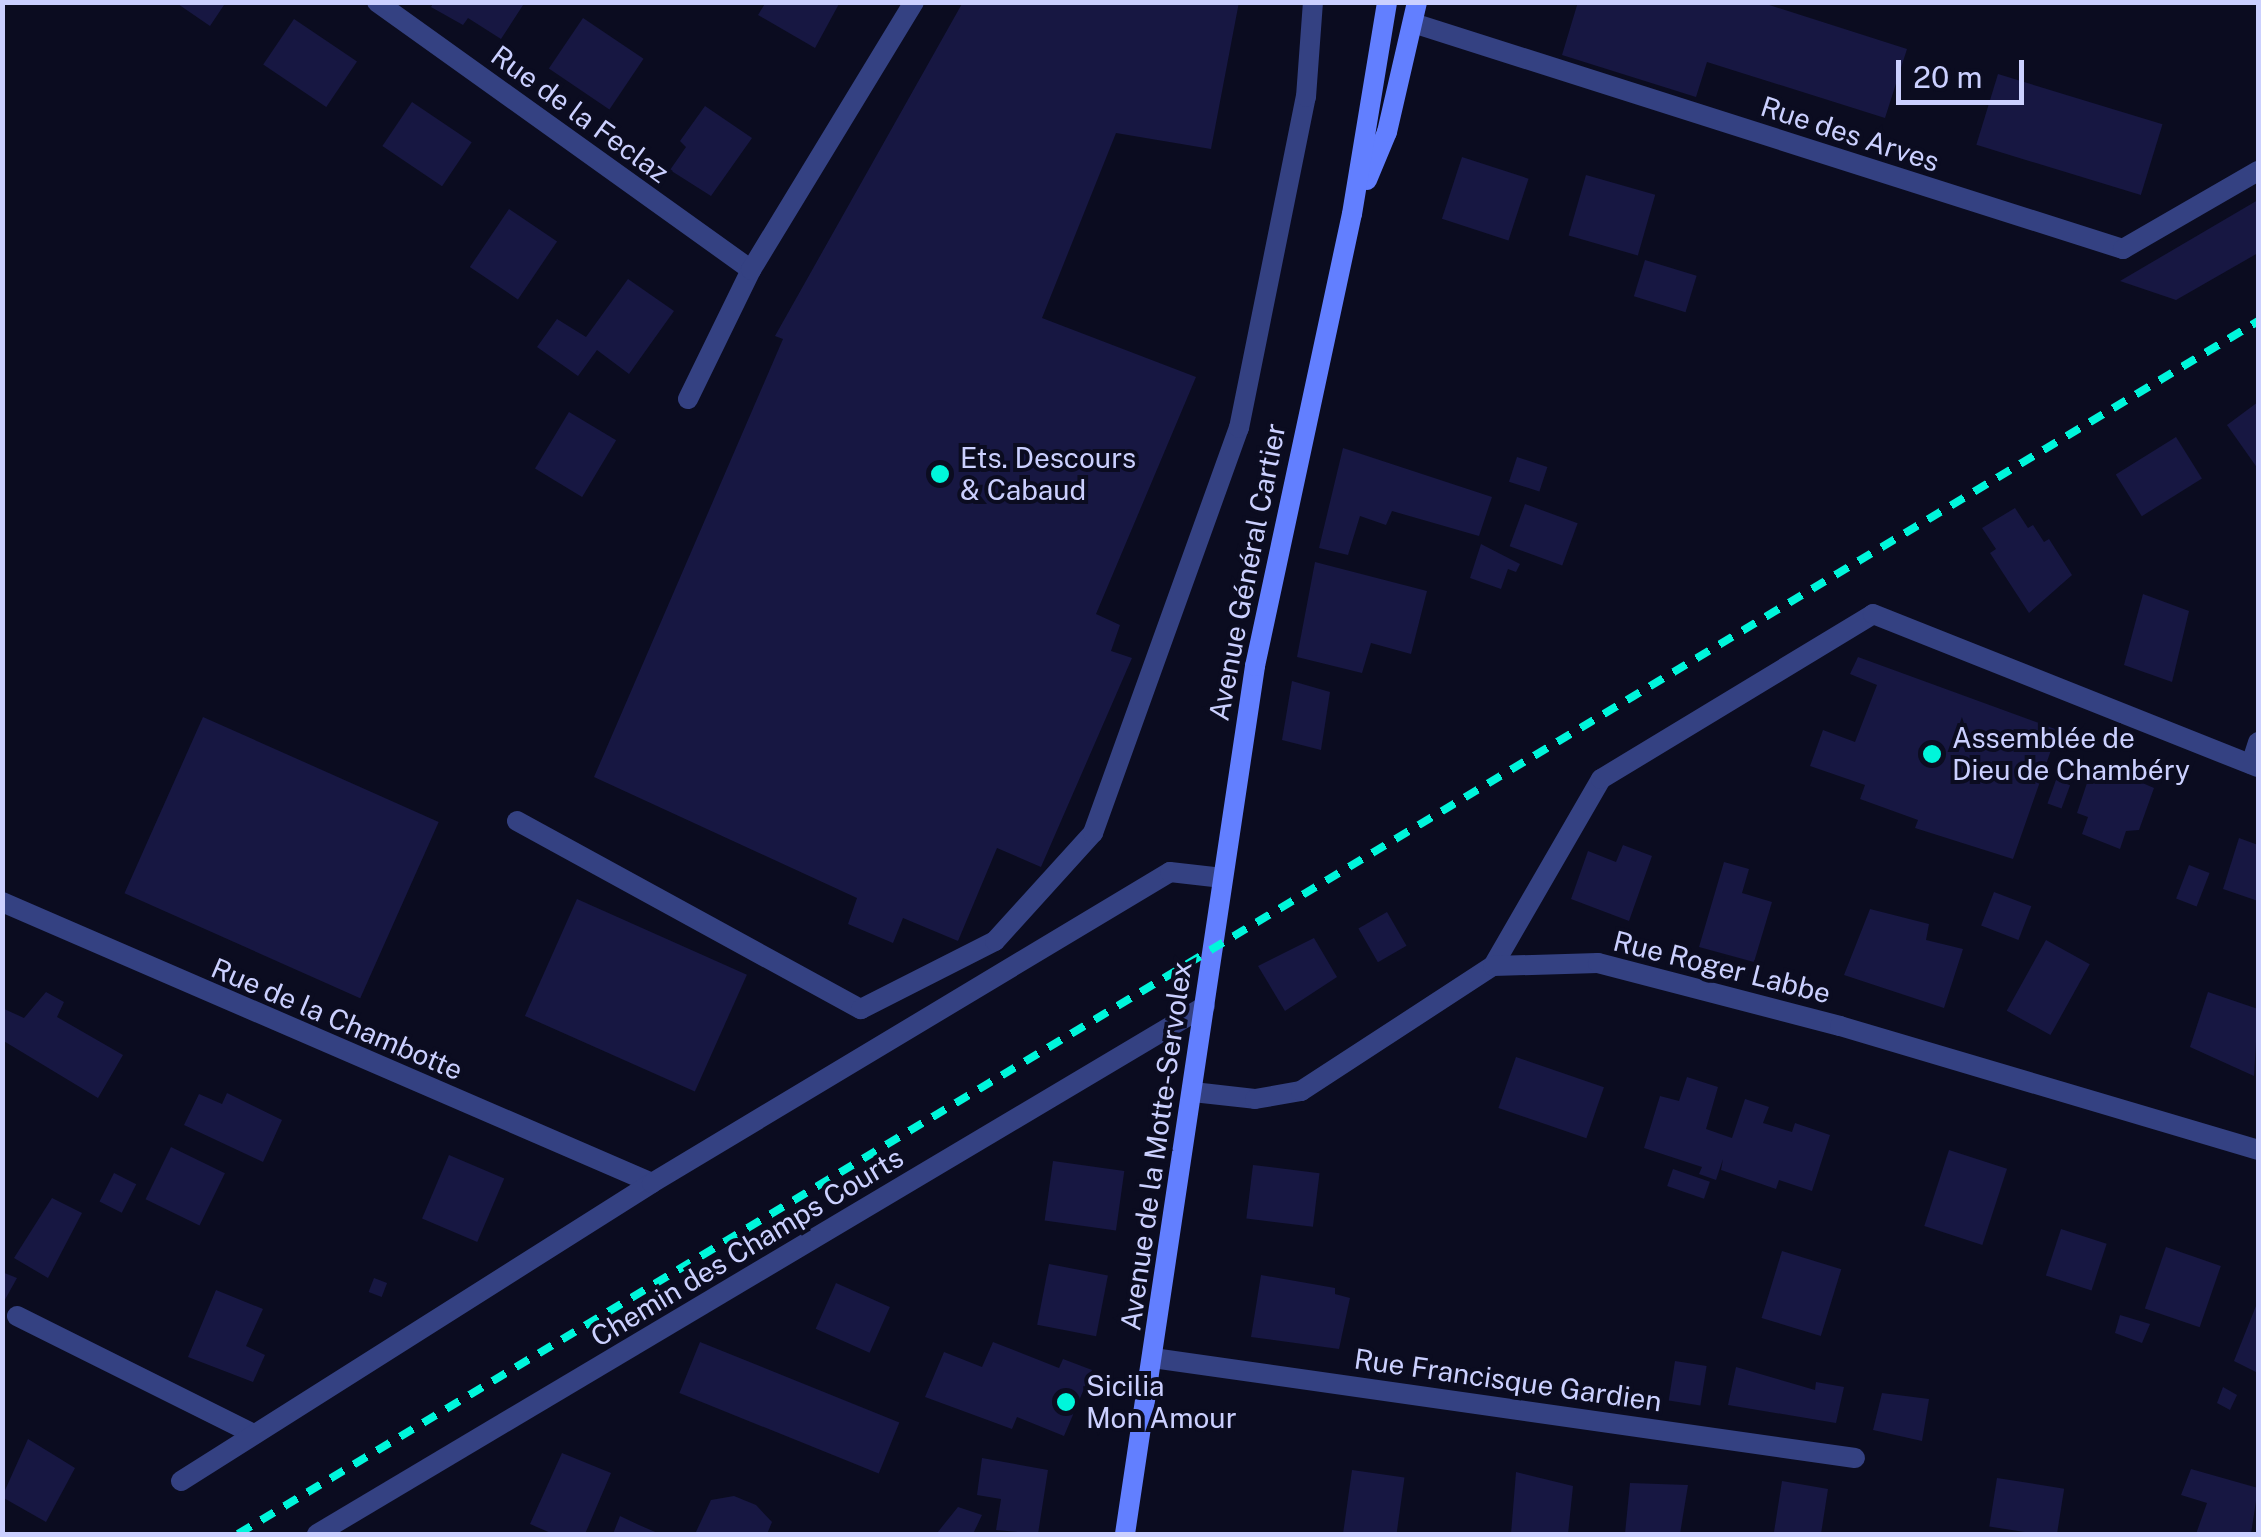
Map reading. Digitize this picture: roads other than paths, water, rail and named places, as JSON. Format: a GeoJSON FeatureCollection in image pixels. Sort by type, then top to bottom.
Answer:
{"type":"FeatureCollection","features":[{"type":"Feature","properties":{"kind":"main road","name":"Avenue Général Cartier"},"geometry":{"type":"LineString","coordinates":[[1213,944],[1296,452],[1352,214],[1387,2]]}},
{"type":"Feature","properties":{"kind":"main road"},"geometry":{"type":"LineString","coordinates":[[1404,2],[1415,13]]}},
{"type":"Feature","properties":{"kind":"main road","name":"Avenue Général Cartier"},"geometry":{"type":"LineString","coordinates":[[1352,214],[1386,132],[1415,13]]}},
{"type":"Feature","properties":{"kind":"main road","name":"Avenue de la Motte-Servolex"},"geometry":{"type":"LineString","coordinates":[[1126,1534],[1213,944]]}},
{"type":"Feature","properties":{"kind":"street","name":"Rue de la Feclaz"},"geometry":{"type":"LineString","coordinates":[[377,2],[751,270]]}},
{"type":"Feature","properties":{"kind":"street"},"geometry":{"type":"LineString","coordinates":[[688,399],[751,270],[914,2]]}},
{"type":"Feature","properties":{"kind":"street"},"geometry":{"type":"LineString","coordinates":[[517,821],[860,1010],[995,941],[1093,834],[1239,428],[1306,98],[1313,2]]}},
{"type":"Feature","properties":{"kind":"street","name":"Rue des Arves"},"geometry":{"type":"LineString","coordinates":[[1415,13],[2124,249],[2258,171]]}},
{"type":"Feature","properties":{"kind":"street"},"geometry":{"type":"LineString","coordinates":[[1192,1092],[1255,1099],[1302,1091],[1494,966],[1600,779],[1873,614],[2254,766],[2258,742]]}},
{"type":"Feature","properties":{"kind":"street"},"geometry":{"type":"LineString","coordinates":[[181,1480],[652,1182],[1170,872],[1222,878]]}},
{"type":"Feature","properties":{"kind":"street","name":"Rue de la Chambotte"},"geometry":{"type":"LineString","coordinates":[[2,902],[652,1182]]}},
{"type":"Feature","properties":{"kind":"street","name":"Rue Roger Labbe"},"geometry":{"type":"LineString","coordinates":[[1494,966],[1598,963],[1840,1026],[2258,1150]]}},
{"type":"Feature","properties":{"kind":"street","name":"Chemin des Champs Courts"},"geometry":{"type":"LineString","coordinates":[[316,1534],[1204,1006]]}},
{"type":"Feature","properties":{"kind":"street"},"geometry":{"type":"LineString","coordinates":[[17,1316],[254,1434]]}},
{"type":"Feature","properties":{"kind":"street","name":"Rue Francisque Gardien"},"geometry":{"type":"LineString","coordinates":[[1153,1358],[1855,1458]]}},
{"type":"Feature","properties":{"kind":"railway"},"geometry":{"type":"LineString","coordinates":[[238,1534],[2258,321]]}},
{"type":"Feature","properties":{"kind":"place","name":"Ets. Descours & Cabaud"},"geometry":{"type":"Point","coordinates":[940,474]}},
{"type":"Feature","properties":{"kind":"place","name":"Assemblée de Dieu de Chambéry"},"geometry":{"type":"Point","coordinates":[1932,754]}},
{"type":"Feature","properties":{"kind":"place","name":"Sicilia Mon Amour"},"geometry":{"type":"Point","coordinates":[1066,1402]}}]}
